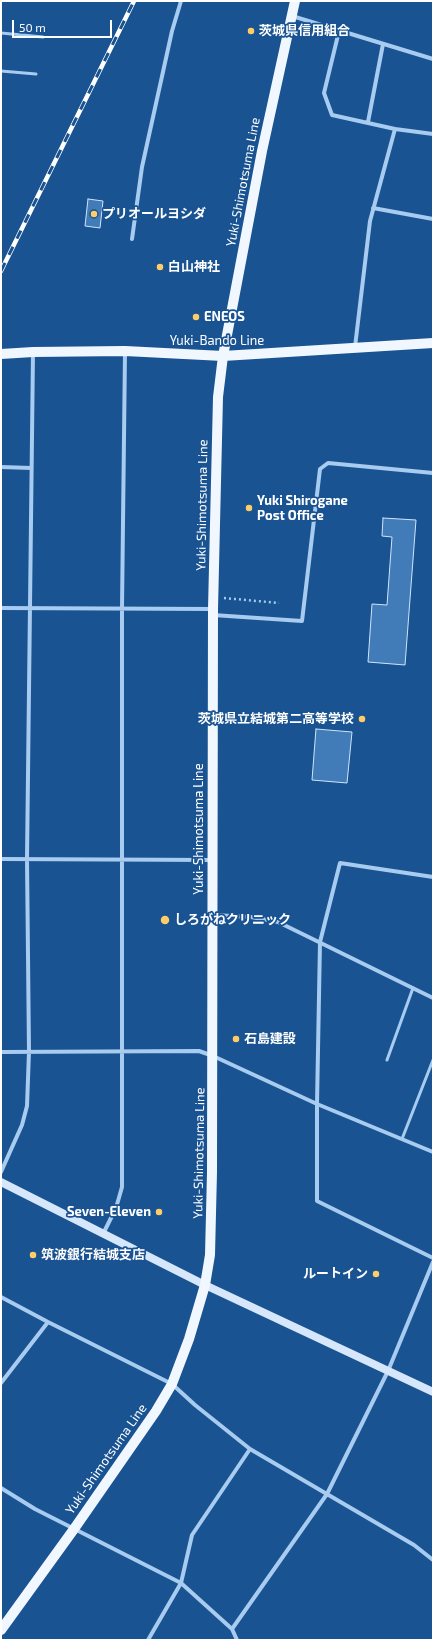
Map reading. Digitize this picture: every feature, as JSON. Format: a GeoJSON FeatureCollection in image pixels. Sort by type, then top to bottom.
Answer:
{"type":"FeatureCollection","features":[{"type":"Feature","properties":{"kind":"main road","name":"Yuki-Shimotsuma Line"},"geometry":{"type":"LineString","coordinates":[[2,1627],[74,1529],[156,1411],[172,1384],[189,1339],[205,1285],[210,1255],[213,1056],[213,612],[218,397],[223,356],[262,151],[295,1]]}},
{"type":"Feature","properties":{"kind":"main road","name":"Yuki-Bando Line"},"geometry":{"type":"LineString","coordinates":[[1,354],[33,352],[125,351],[223,356],[433,343]]}},
{"type":"Feature","properties":{"kind":"street"},"geometry":{"type":"LineString","coordinates":[[132,239],[142,167],[172,31],[181,1]]}},
{"type":"Feature","properties":{"kind":"street"},"geometry":{"type":"LineString","coordinates":[[292,16],[433,59]]}},
{"type":"Feature","properties":{"kind":"street"},"geometry":{"type":"LineString","coordinates":[[339,30],[324,92],[332,115],[395,129],[433,134]]}},
{"type":"Feature","properties":{"kind":"street"},"geometry":{"type":"LineString","coordinates":[[368,122],[383,44]]}},
{"type":"Feature","properties":{"kind":"street"},"geometry":{"type":"LineString","coordinates":[[355,347],[370,220],[395,129]]}},
{"type":"Feature","properties":{"kind":"street"},"geometry":{"type":"LineString","coordinates":[[373,208],[433,219]]}},
{"type":"Feature","properties":{"kind":"street"},"geometry":{"type":"LineString","coordinates":[[102,1234],[116,1208],[122,1187],[122,608],[125,351]]}},
{"type":"Feature","properties":{"kind":"street"},"geometry":{"type":"LineString","coordinates":[[1,1172],[22,1125],[27,1106],[29,1052],[27,859],[33,352]]}},
{"type":"Feature","properties":{"kind":"street"},"geometry":{"type":"LineString","coordinates":[[1,608],[122,608],[213,612],[302,621],[320,470],[328,463],[433,473]]}},
{"type":"Feature","properties":{"kind":"street"},"geometry":{"type":"LineString","coordinates":[[1,467],[31,468]]}},
{"type":"Feature","properties":{"kind":"street"},"geometry":{"type":"LineString","coordinates":[[1,859],[212,860]]}},
{"type":"Feature","properties":{"kind":"street"},"geometry":{"type":"LineString","coordinates":[[433,877],[340,863],[320,942],[317,1104],[317,1201],[433,1258]]}},
{"type":"Feature","properties":{"kind":"street"},"geometry":{"type":"LineString","coordinates":[[212,915],[251,917],[278,922],[433,998]]}},
{"type":"Feature","properties":{"kind":"street"},"geometry":{"type":"LineString","coordinates":[[1,1052],[198,1051],[213,1056],[317,1104],[433,1152]]}},
{"type":"Feature","properties":{"kind":"street"},"geometry":{"type":"LineString","coordinates":[[1,1182],[205,1285],[433,1392]]}},
{"type":"Feature","properties":{"kind":"street"},"geometry":{"type":"LineString","coordinates":[[232,1629],[327,1494],[388,1371],[433,1262]]}},
{"type":"Feature","properties":{"kind":"street"},"geometry":{"type":"LineString","coordinates":[[1,1297],[172,1384],[250,1449],[414,1545],[433,1560]]}},
{"type":"Feature","properties":{"kind":"street"},"geometry":{"type":"LineString","coordinates":[[1,1383],[48,1322]]}},
{"type":"Feature","properties":{"kind":"street"},"geometry":{"type":"LineString","coordinates":[[148,1640],[181,1583],[192,1535],[250,1449]]}},
{"type":"Feature","properties":{"kind":"street"},"geometry":{"type":"LineString","coordinates":[[1,1488],[74,1529],[181,1583],[232,1629],[237,1640]]}},
{"type":"Feature","properties":{"kind":"lane"},"geometry":{"type":"LineString","coordinates":[[1,33],[43,37]]}},
{"type":"Feature","properties":{"kind":"lane"},"geometry":{"type":"LineString","coordinates":[[1,71],[36,74]]}},
{"type":"Feature","properties":{"kind":"lane"},"geometry":{"type":"LineString","coordinates":[[387,1060],[413,988]]}},
{"type":"Feature","properties":{"kind":"lane"},"geometry":{"type":"LineString","coordinates":[[402,1139],[433,1060]]}},
{"type":"Feature","properties":{"kind":"path"},"geometry":{"type":"LineString","coordinates":[[228,598],[279,603]]}},
{"type":"Feature","properties":{"kind":"building","name":"プリオールヨシダ"},"geometry":{"type":"Polygon","coordinates":[[[88,199],[103,201],[100,228],[85,226],[88,199]]]}},
{"type":"Feature","properties":{"kind":"building"},"geometry":{"type":"Polygon","coordinates":[[[383,518],[416,520],[405,665],[368,662],[372,604],[387,605],[392,537],[382,536],[383,518]]]}},
{"type":"Feature","properties":{"kind":"building"},"geometry":{"type":"Polygon","coordinates":[[[316,729],[352,732],[347,783],[312,780],[316,729]]]}},
{"type":"Feature","properties":{"kind":"railway"},"geometry":{"type":"LineString","coordinates":[[1,271],[134,1]]}},
{"type":"Feature","properties":{"kind":"place","name":"茨城県信用組合"},"geometry":{"type":"Point","coordinates":[251,31]}},
{"type":"Feature","properties":{"kind":"place","name":"プリオールヨシダ"},"geometry":{"type":"Point","coordinates":[94,214]}},
{"type":"Feature","properties":{"kind":"place","name":"白山神社"},"geometry":{"type":"Point","coordinates":[160,267]}},
{"type":"Feature","properties":{"kind":"place","name":"ENEOS"},"geometry":{"type":"Point","coordinates":[196,317]}},
{"type":"Feature","properties":{"kind":"place","name":"Yuki Shirogane Post Office"},"geometry":{"type":"Point","coordinates":[249,508]}},
{"type":"Feature","properties":{"kind":"place","name":"茨城県立結城第二高等学校"},"geometry":{"type":"Point","coordinates":[362,719]}},
{"type":"Feature","properties":{"kind":"place","name":"しろがねクリニック"},"geometry":{"type":"Point","coordinates":[165,920]}},
{"type":"Feature","properties":{"kind":"place","name":"石島建設"},"geometry":{"type":"Point","coordinates":[236,1039]}},
{"type":"Feature","properties":{"kind":"place","name":"Seven-Eleven"},"geometry":{"type":"Point","coordinates":[159,1212]}},
{"type":"Feature","properties":{"kind":"place","name":"筑波銀行結城支店"},"geometry":{"type":"Point","coordinates":[33,1255]}},
{"type":"Feature","properties":{"kind":"place","name":"ルートイン"},"geometry":{"type":"Point","coordinates":[376,1274]}}]}
